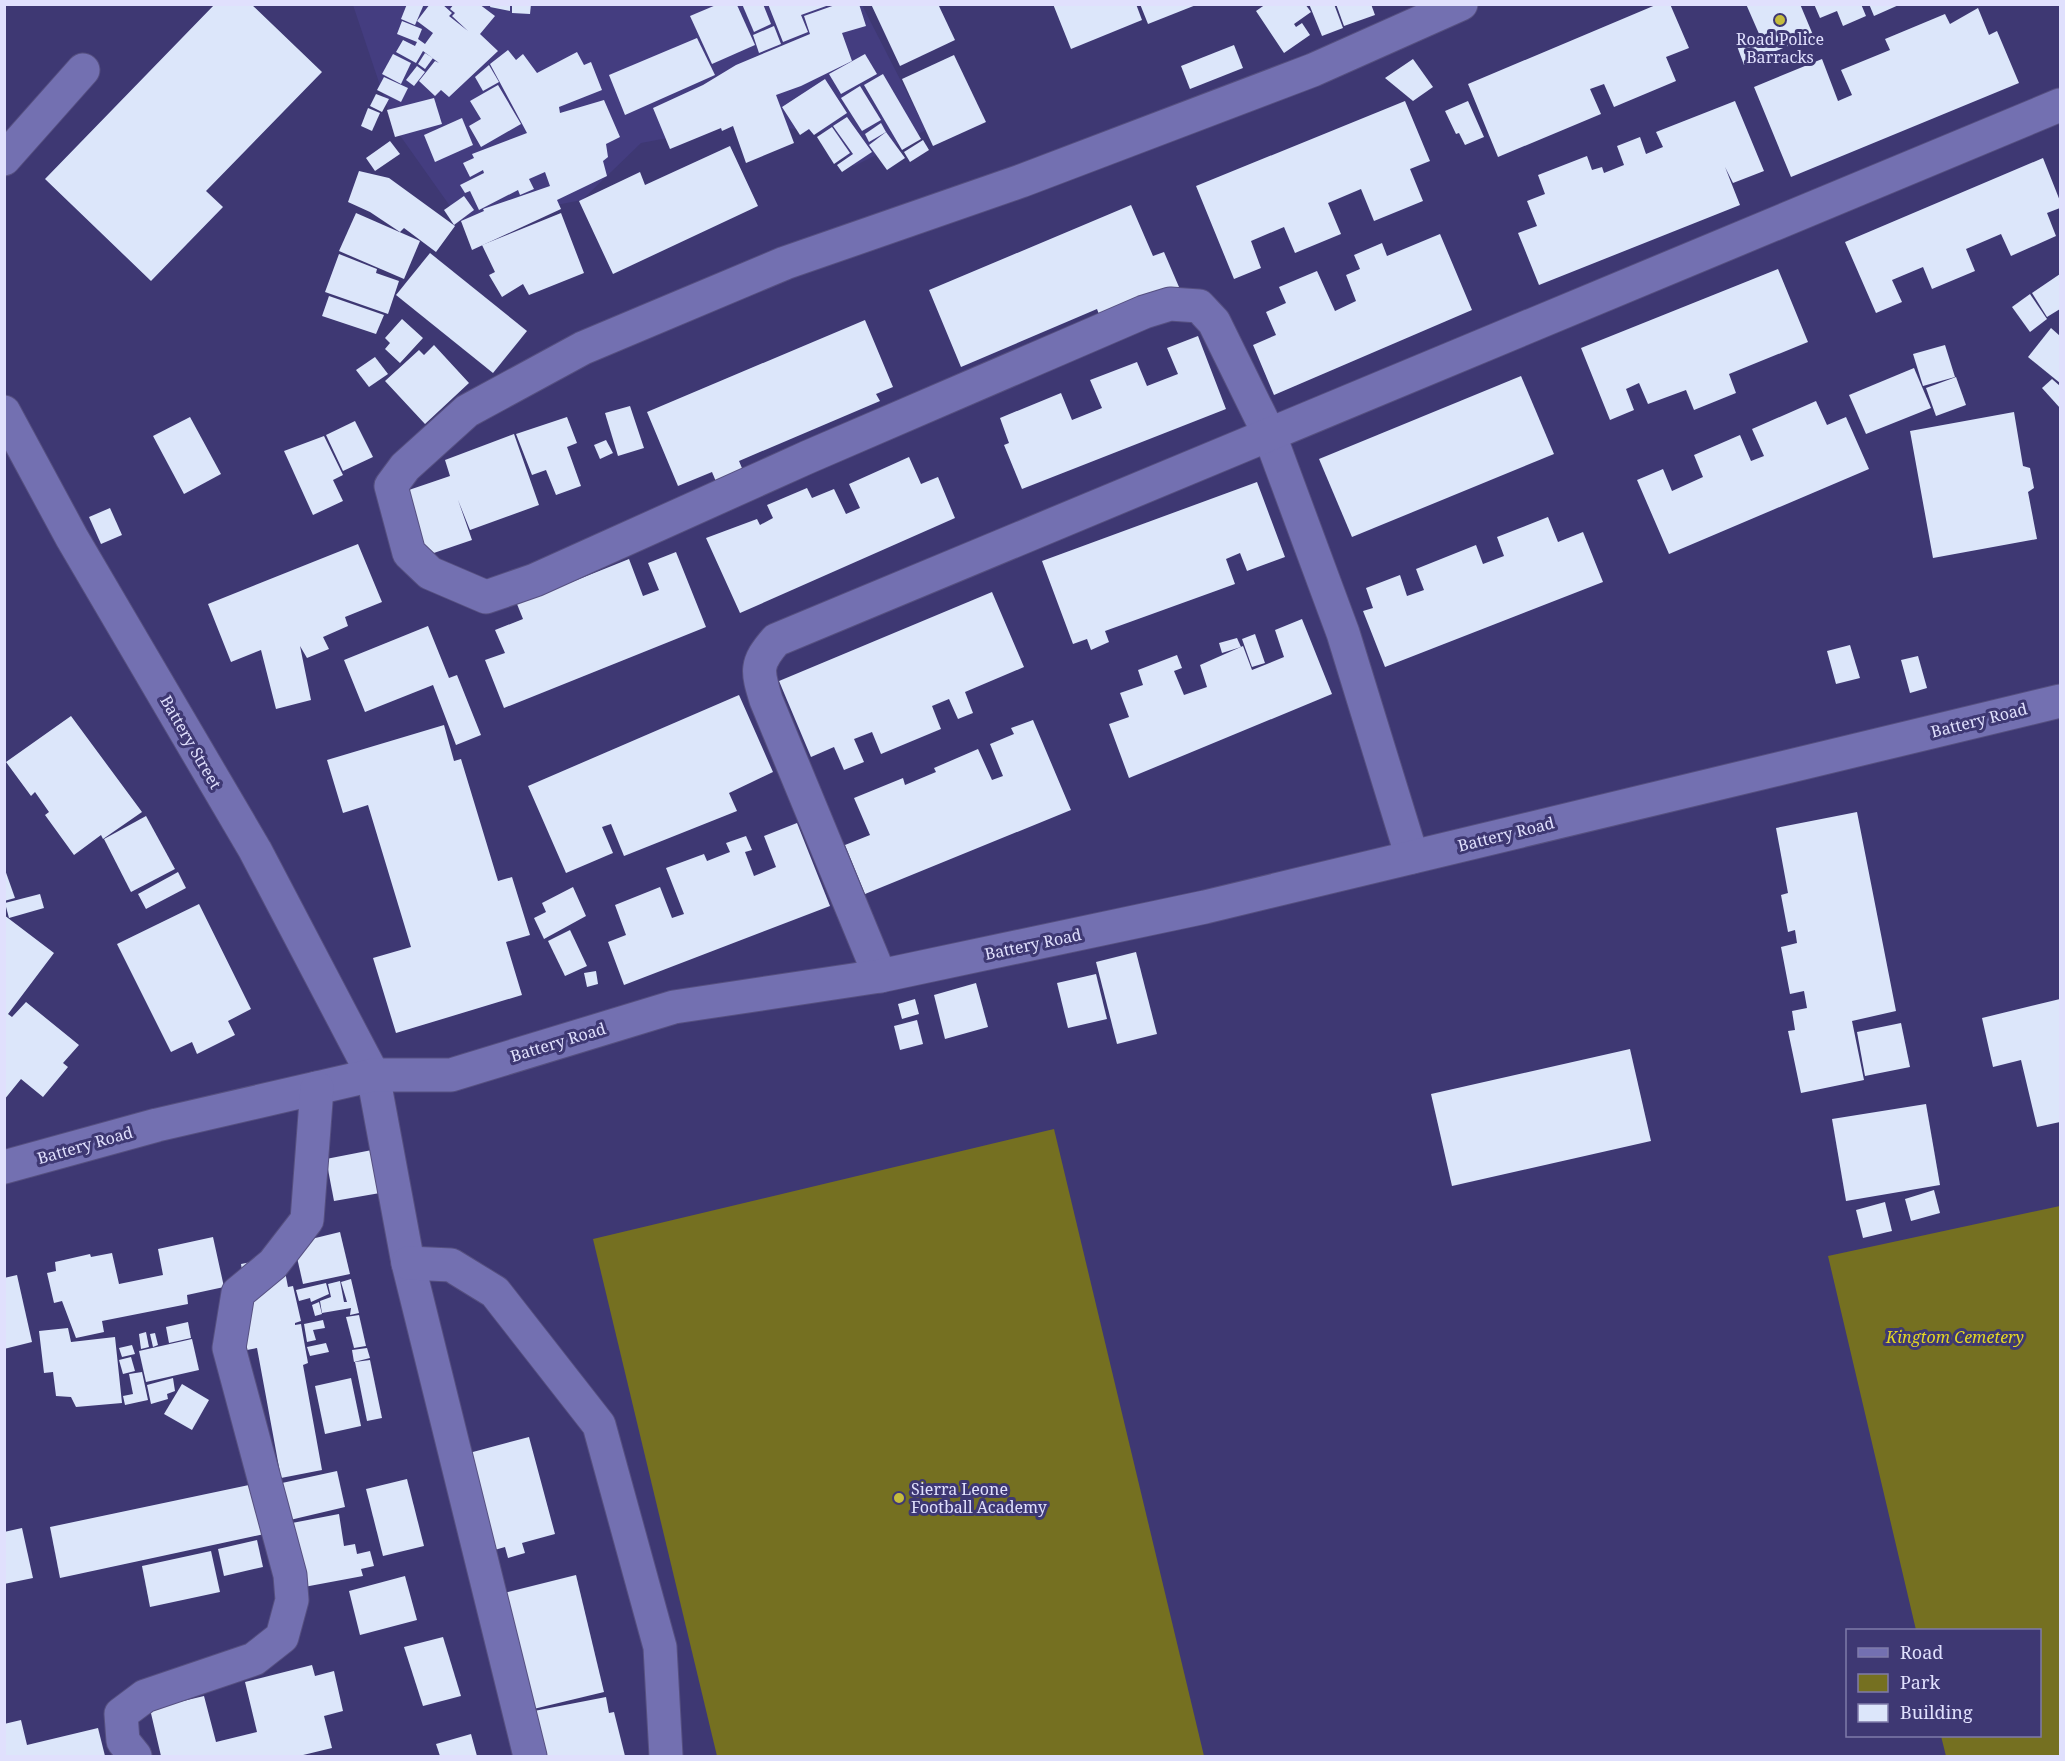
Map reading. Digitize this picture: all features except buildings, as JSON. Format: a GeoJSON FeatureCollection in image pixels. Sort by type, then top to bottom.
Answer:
{"type":"FeatureCollection","features":[{"type":"Feature","properties":{"kind":"street"},"geometry":{"type":"LineString","coordinates":[[1412,857],[1342,633],[1270,436],[1215,322],[1199,306],[1170,304],[1144,312],[808,457],[535,580],[486,597],[430,573],[409,553],[391,486],[405,468],[467,411],[583,348],[785,263],[1021,181],[1313,70],[1461,4]]}},
{"type":"Feature","properties":{"kind":"street"},"geometry":{"type":"LineString","coordinates":[[4,159],[83,70]]}},
{"type":"Feature","properties":{"kind":"street"},"geometry":{"type":"LineString","coordinates":[[880,976],[766,700],[759,676],[761,658],[776,640],[2061,105]]}},
{"type":"Feature","properties":{"kind":"street","name":"Battery Street"},"geometry":{"type":"LineString","coordinates":[[4,412],[97,581],[255,850],[373,1075],[408,1263],[530,1756]]}},
{"type":"Feature","properties":{"kind":"street","name":"Battery Road"},"geometry":{"type":"LineString","coordinates":[[4,1167],[157,1125],[373,1075],[451,1075],[674,1007],[880,976],[1205,907],[2061,701]]}},
{"type":"Feature","properties":{"kind":"street"},"geometry":{"type":"LineString","coordinates":[[135,1756],[123,1741],[121,1714],[145,1696],[254,1659],[282,1637],[292,1600],[290,1575],[229,1348],[238,1293],[273,1264],[307,1220],[317,1088]]}},
{"type":"Feature","properties":{"kind":"street"},"geometry":{"type":"LineString","coordinates":[[408,1263],[451,1265],[495,1292],[599,1425],[660,1647],[666,1756]]}},
{"type":"Feature","properties":{"kind":"shaded area"},"geometry":{"type":"Polygon","coordinates":[[[353,5],[862,5],[926,130],[854,166],[820,132],[746,123],[641,143],[582,200],[462,223],[394,127],[353,5]]]}},
{"type":"Feature","properties":{"kind":"green space","name":"Sierra Leone Football Academy"},"geometry":{"type":"Polygon","coordinates":[[[1054,1129],[1204,1756],[717,1756],[593,1239],[1054,1129]]]}},
{"type":"Feature","properties":{"kind":"green space","name":"Kingtom Cemetery"},"geometry":{"type":"Polygon","coordinates":[[[2060,1206],[2060,1756],[1946,1756],[1941,1737],[2041,1737],[2041,1629],[1916,1629],[1828,1256],[2060,1206]]]}},
{"type":"Feature","properties":{"kind":"place","name":"Road Police Barracks"},"geometry":{"type":"Point","coordinates":[1780,20]}},
{"type":"Feature","properties":{"kind":"place","name":"Sierra Leone Football Academy"},"geometry":{"type":"Point","coordinates":[899,1498]}}]}
